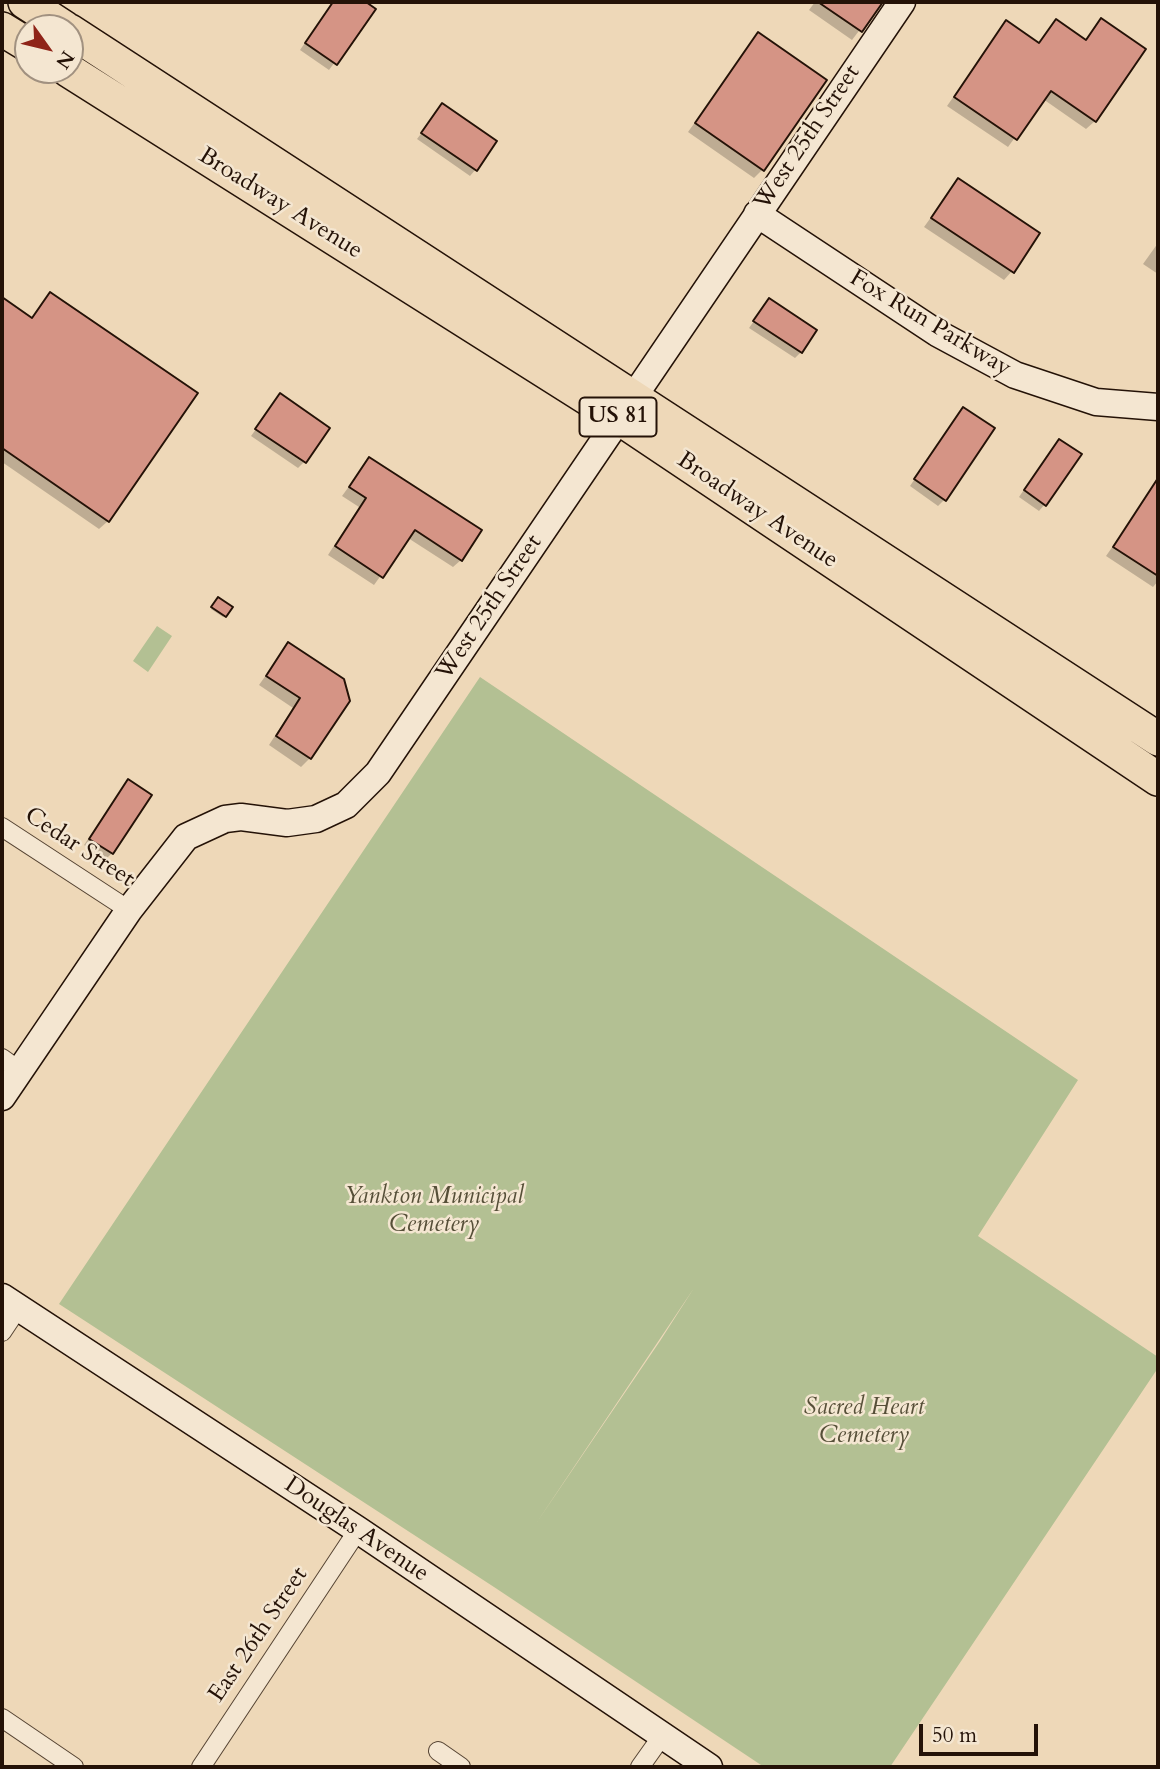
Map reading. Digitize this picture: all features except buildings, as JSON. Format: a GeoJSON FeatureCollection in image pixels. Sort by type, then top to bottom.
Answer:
{"type":"FeatureCollection","features":[{"type":"Feature","properties":{"kind":"highway"},"geometry":{"type":"LineString","coordinates":[[25,2],[43,14]]}},
{"type":"Feature","properties":{"kind":"highway","name":"Broadway Avenue"},"geometry":{"type":"LineString","coordinates":[[84,40],[627,407],[1158,779]]}},
{"type":"Feature","properties":{"kind":"highway","name":"Broadway Avenue"},"geometry":{"type":"LineString","coordinates":[[84,80],[627,407],[1158,739]]}},
{"type":"Feature","properties":{"kind":"street","name":"West 25th Street"},"geometry":{"type":"LineString","coordinates":[[2,1097],[11,1065],[186,837],[217,821],[241,817],[287,823],[316,819],[346,805],[363,790],[902,2]]}},
{"type":"Feature","properties":{"kind":"street","name":"Fox Run Parkway"},"geometry":{"type":"LineString","coordinates":[[757,214],[937,333],[1015,375],[1096,401],[1158,407]]}},
{"type":"Feature","properties":{"kind":"street","name":"Cedar Street"},"geometry":{"type":"LineString","coordinates":[[2,827],[129,910]]}},
{"type":"Feature","properties":{"kind":"street"},"geometry":{"type":"LineString","coordinates":[[2,1332],[10,1302]]}},
{"type":"Feature","properties":{"kind":"street","name":"Douglas Avenue"},"geometry":{"type":"LineString","coordinates":[[10,1302],[358,1530],[709,1767]]}},
{"type":"Feature","properties":{"kind":"street","name":"East 26th Street"},"geometry":{"type":"LineString","coordinates":[[201,1767],[358,1530]]}},
{"type":"Feature","properties":{"kind":"street"},"geometry":{"type":"LineString","coordinates":[[2,1718],[74,1767]]}},
{"type":"Feature","properties":{"kind":"street"},"geometry":{"type":"LineString","coordinates":[[640,1767],[662,1737]]}},
{"type":"Feature","properties":{"kind":"street"},"geometry":{"type":"LineString","coordinates":[[438,1751],[461,1767]]}},
{"type":"Feature","properties":{"kind":"green space"},"geometry":{"type":"Polygon","coordinates":[[[157,626],[172,636],[148,672],[133,661],[157,626]]]}},
{"type":"Feature","properties":{"kind":"green space","name":"Yankton Municipal Cemetery"},"geometry":{"type":"Polygon","coordinates":[[[480,677],[1078,1080],[978,1236],[1158,1357],[1158,1368],[890,1767],[764,1767],[494,1587],[59,1304],[480,677]],[[694,1288],[535,1525],[660,1341],[694,1288]]]}},
{"type":"Feature","properties":{"kind":"park label","name":"Sacred Heart Cemetery"},"geometry":{"type":"Point","coordinates":[864,1422]}}]}
